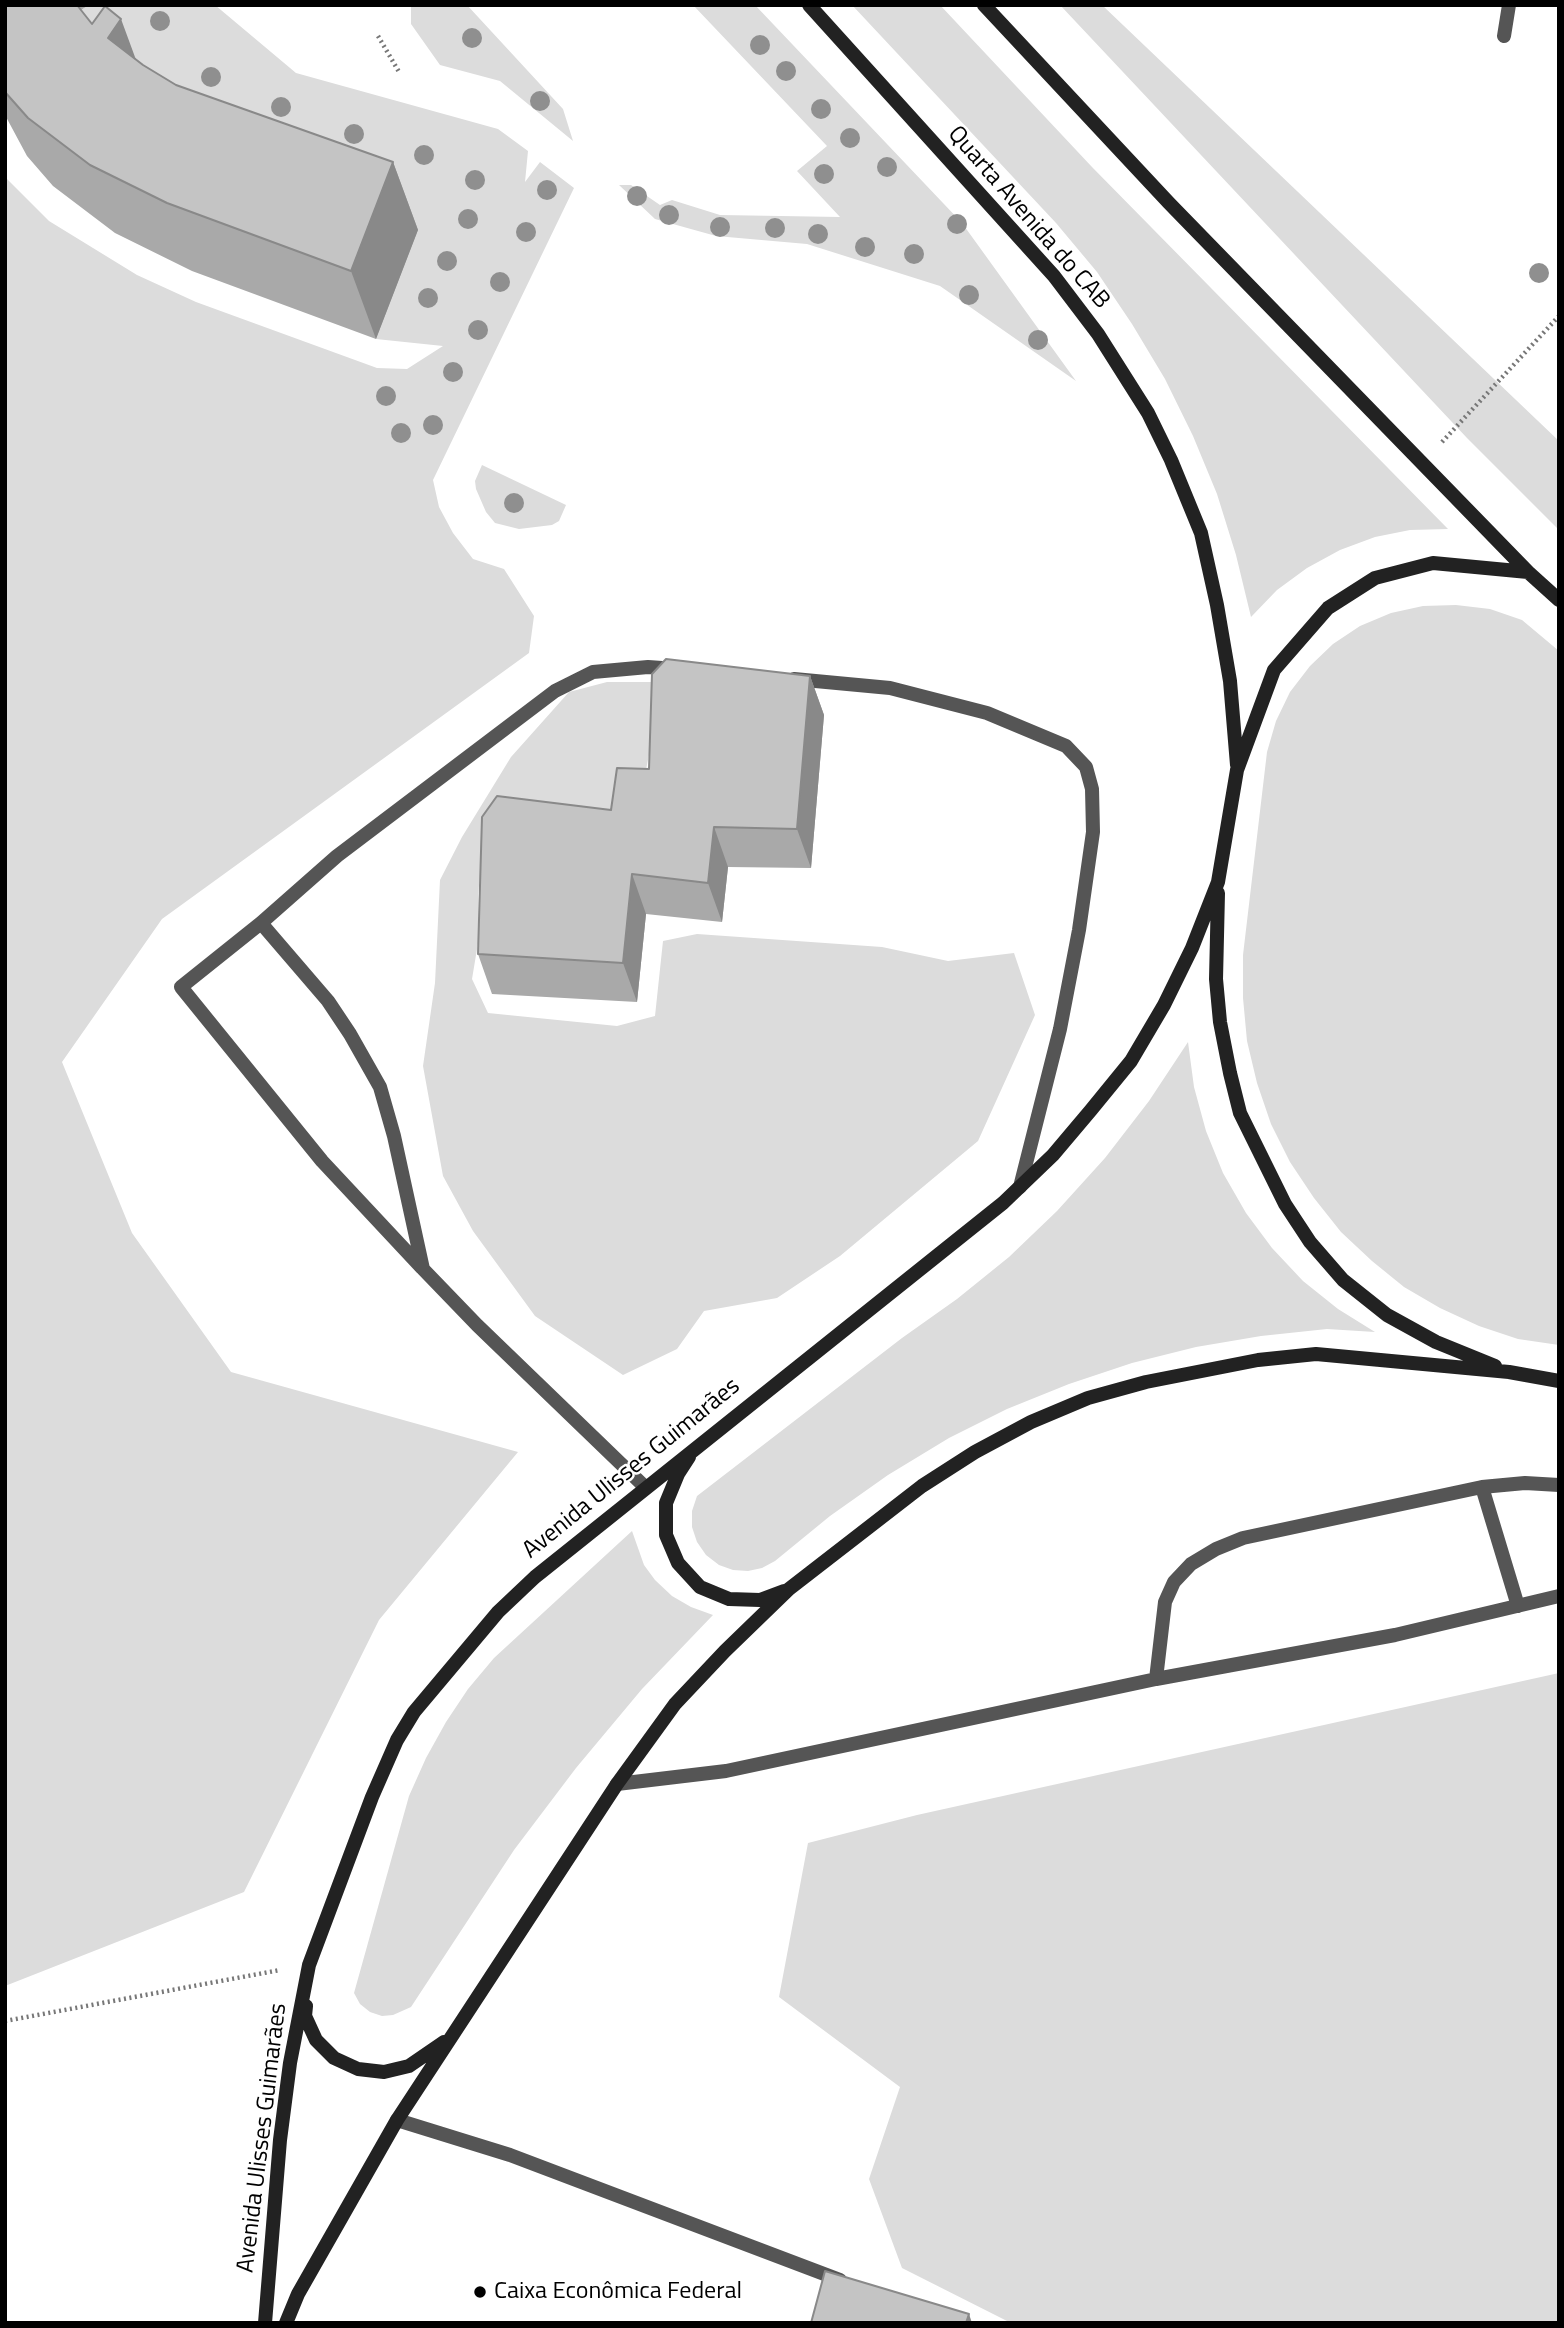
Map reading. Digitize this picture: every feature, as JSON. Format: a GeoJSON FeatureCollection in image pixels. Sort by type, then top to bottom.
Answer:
{"type":"FeatureCollection","features":[{"type":"Feature","properties":{"kind":"main road","name":"Quarta Avenida do CAB"},"geometry":{"type":"LineString","coordinates":[[809,5],[1054,276],[1098,334],[1148,413],[1171,460],[1200,533],[1217,605],[1230,681],[1237,770]]}},
{"type":"Feature","properties":{"kind":"main road"},"geometry":{"type":"LineString","coordinates":[[984,5],[1178,213],[1528,572],[1559,600]]}},
{"type":"Feature","properties":{"kind":"main road"},"geometry":{"type":"LineString","coordinates":[[1237,770],[1273,670],[1328,608],[1375,578],[1433,562],[1528,572]]}},
{"type":"Feature","properties":{"kind":"main road","name":"Avenida Ulisses Guimarães"},"geometry":{"type":"LineString","coordinates":[[265,2323],[274,2192],[290,2063],[309,1965],[372,1797],[397,1740],[414,1712],[498,1612],[535,1577],[698,1444],[914,1275],[1020,1187],[1053,1155],[1131,1061],[1164,1005],[1186,959],[1218,882],[1237,770]]}},
{"type":"Feature","properties":{"kind":"main road"},"geometry":{"type":"LineString","coordinates":[[1218,882],[1216,979],[1220,1023],[1230,1073],[1240,1113],[1284,1204],[1310,1242],[1343,1280],[1387,1315],[1436,1342],[1510,1372]]}},
{"type":"Feature","properties":{"kind":"main road"},"geometry":{"type":"LineString","coordinates":[[286,2323],[304,2282],[397,2120],[617,1784],[675,1704],[725,1651],[789,1590],[922,1486],[975,1452],[1031,1422],[1088,1398],[1146,1382],[1258,1360],[1316,1354],[1510,1372],[1559,1381]]}},
{"type":"Feature","properties":{"kind":"main road"},"geometry":{"type":"LineString","coordinates":[[698,1444],[678,1474],[666,1503],[666,1535],[678,1563],[699,1587],[729,1599],[760,1600],[789,1590]]}},
{"type":"Feature","properties":{"kind":"main road"},"geometry":{"type":"LineString","coordinates":[[309,1965],[305,2016],[316,2040],[334,2059],[358,2069],[384,2072],[409,2066],[458,2030]]}},
{"type":"Feature","properties":{"kind":"lane"},"geometry":{"type":"LineString","coordinates":[[1504,37],[1509,5]]}},
{"type":"Feature","properties":{"kind":"lane"},"geometry":{"type":"LineString","coordinates":[[645,1487],[477,1325],[322,1161],[181,987],[261,923],[337,856],[555,691],[593,672],[648,667],[687,670]]}},
{"type":"Feature","properties":{"kind":"lane"},"geometry":{"type":"LineString","coordinates":[[779,678],[890,688],[987,713],[1066,746],[1086,766],[1093,789],[1093,832],[1079,930],[1060,1029],[1020,1187]]}},
{"type":"Feature","properties":{"kind":"lane"},"geometry":{"type":"LineString","coordinates":[[261,923],[328,1001],[380,1087],[394,1136],[423,1269]]}},
{"type":"Feature","properties":{"kind":"lane"},"geometry":{"type":"LineString","coordinates":[[1156,1679],[1165,1602],[1174,1582],[1191,1564],[1216,1549],[1243,1538],[1482,1487],[1525,1483],[1559,1485]]}},
{"type":"Feature","properties":{"kind":"lane"},"geometry":{"type":"LineString","coordinates":[[1482,1487],[1518,1606]]}},
{"type":"Feature","properties":{"kind":"lane"},"geometry":{"type":"LineString","coordinates":[[617,1784],[726,1771],[1156,1679],[1395,1634],[1559,1596]]}},
{"type":"Feature","properties":{"kind":"lane"},"geometry":{"type":"LineString","coordinates":[[397,2120],[510,2155],[859,2288]]}},
{"type":"Feature","properties":{"kind":"path"},"geometry":{"type":"LineString","coordinates":[[378,36],[399,72]]}},
{"type":"Feature","properties":{"kind":"path"},"geometry":{"type":"LineString","coordinates":[[1422,463],[1559,316]]}},
{"type":"Feature","properties":{"kind":"path"},"geometry":{"type":"LineString","coordinates":[[5,2021],[309,1965]]}},
{"type":"Feature","properties":{"kind":"shaded area"},"geometry":{"type":"Polygon","coordinates":[[[89,5],[215,5],[296,73],[498,129],[528,151],[525,182],[540,162],[574,188],[433,480],[439,507],[453,533],[473,559],[504,569],[534,616],[529,653],[162,919],[62,1062],[132,1233],[231,1372],[518,1452],[379,1620],[244,1892],[5,1986],[5,177],[49,221],[137,275],[196,302],[377,368],[407,369],[443,346],[376,339],[418,230],[266,175],[67,19],[89,5]]]}},
{"type":"Feature","properties":{"kind":"shaded area"},"geometry":{"type":"Polygon","coordinates":[[[411,5],[467,5],[563,109],[573,141],[500,81],[440,65],[411,24],[411,5]]]}},
{"type":"Feature","properties":{"kind":"shaded area"},"geometry":{"type":"Polygon","coordinates":[[[693,5],[755,5],[962,223],[1076,381],[940,286],[807,244],[716,236],[655,219],[619,185],[631,185],[660,205],[672,200],[720,215],[840,217],[797,171],[827,146],[693,5]]]}},
{"type":"Feature","properties":{"kind":"shaded area"},"geometry":{"type":"Polygon","coordinates":[[[852,5],[940,5],[1092,167],[1448,529],[1410,530],[1375,537],[1340,550],[1307,568],[1277,590],[1251,617],[1217,494],[1165,379],[1132,324],[1097,272],[1056,223],[852,5]]]}},
{"type":"Feature","properties":{"kind":"shaded area"},"geometry":{"type":"Polygon","coordinates":[[[1060,5],[1102,5],[1559,441],[1559,530],[1467,438],[1060,5]]]}},
{"type":"Feature","properties":{"kind":"shaded area"},"geometry":{"type":"Polygon","coordinates":[[[482,465],[566,505],[559,521],[552,525],[519,529],[495,523],[486,512],[476,489],[475,481],[482,465]]]}},
{"type":"Feature","properties":{"kind":"shaded area"},"geometry":{"type":"Polygon","coordinates":[[[1456,605],[1490,609],[1522,620],[1559,651],[1559,1345],[1518,1339],[1479,1326],[1440,1308],[1404,1287],[1341,1232],[1290,1162],[1271,1124],[1247,1041],[1243,955],[1267,752],[1276,721],[1290,692],[1310,666],[1333,644],[1360,626],[1391,613],[1423,606],[1456,605]]]}},
{"type":"Feature","properties":{"kind":"shaded area"},"geometry":{"type":"Polygon","coordinates":[[[607,682],[658,682],[657,713],[645,775],[612,820],[484,840],[478,894],[479,937],[472,979],[488,1013],[617,1026],[655,1016],[663,941],[697,934],[882,947],[948,961],[1014,953],[1035,1015],[978,1141],[840,1256],[777,1298],[704,1311],[677,1349],[623,1375],[535,1316],[473,1231],[443,1176],[423,1066],[435,983],[440,880],[462,837],[511,757],[569,692],[607,682]]]}},
{"type":"Feature","properties":{"kind":"shaded area"},"geometry":{"type":"Polygon","coordinates":[[[1188,1042],[1194,1087],[1206,1131],[1223,1173],[1246,1213],[1272,1248],[1303,1281],[1338,1309],[1375,1332],[1327,1329],[1196,1347],[1132,1363],[1069,1384],[1007,1409],[949,1438],[888,1475],[762,1568],[733,1570],[719,1565],[706,1555],[697,1542],[692,1527],[692,1511],[697,1496],[1009,1257],[1057,1211],[1105,1158],[1149,1101],[1188,1042]]]}},
{"type":"Feature","properties":{"kind":"shaded area"},"geometry":{"type":"Polygon","coordinates":[[[632,1531],[644,1565],[655,1580],[672,1596],[713,1615],[642,1689],[576,1768],[514,1850],[411,2007],[393,2015],[382,2016],[370,2012],[360,2004],[354,1993],[409,1796],[426,1758],[468,1689],[494,1658],[632,1531]]]}},
{"type":"Feature","properties":{"kind":"shaded area"},"geometry":{"type":"Polygon","coordinates":[[[1559,1673],[1559,2323],[1011,2323],[902,2268],[869,2179],[900,2087],[779,1997],[808,1843],[917,1815],[1559,1673]]]}},
{"type":"Feature","properties":{"kind":"building"},"geometry":{"type":"Polygon","coordinates":[[[5,5],[77,5],[92,24],[105,6],[121,19],[108,38],[143,65],[176,85],[393,162],[351,271],[167,203],[90,165],[28,118],[5,92],[5,5]]]}},
{"type":"Feature","properties":{"kind":"building"},"geometry":{"type":"Polygon","coordinates":[[[666,659],[810,676],[797,829],[714,827],[708,883],[632,874],[623,963],[478,954],[482,817],[497,796],[611,810],[617,768],[649,769],[652,674],[666,659]]]}},
{"type":"Feature","properties":{"kind":"building"},"geometry":{"type":"Polygon","coordinates":[[[825,2271],[969,2314],[966,2323],[811,2323],[825,2271]]]}},
{"type":"Feature","properties":{"kind":"place","name":"Caixa Econômica Federal"},"geometry":{"type":"Point","coordinates":[480,2292]}}]}
